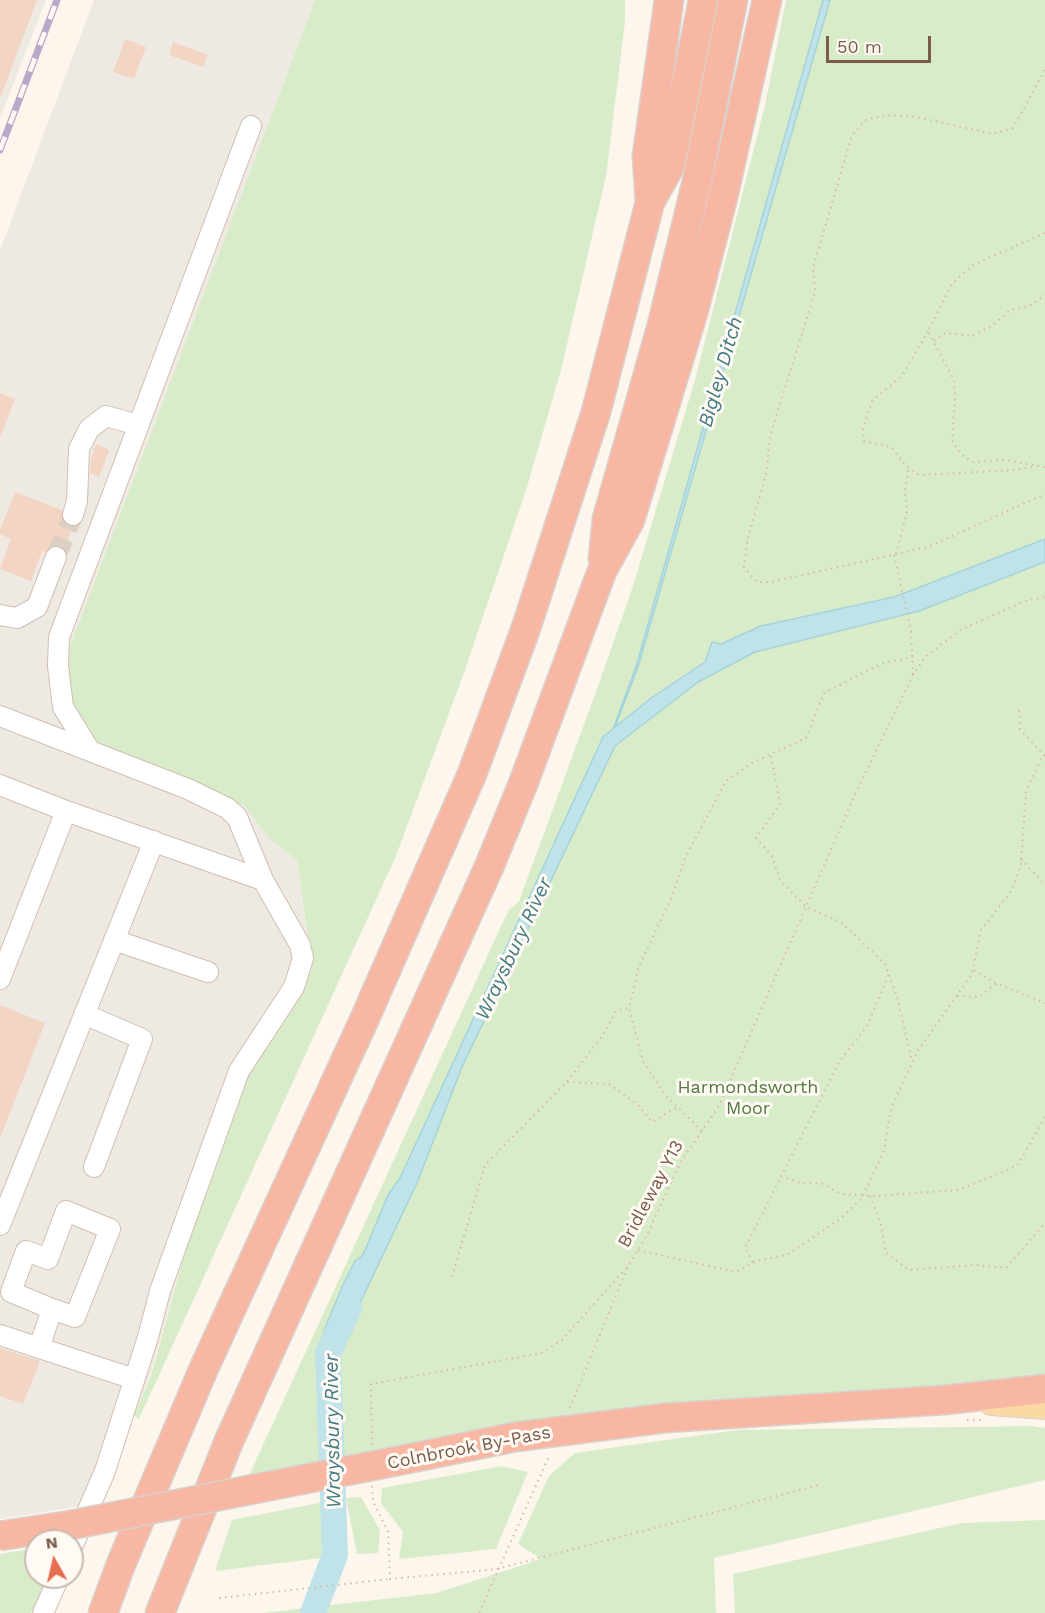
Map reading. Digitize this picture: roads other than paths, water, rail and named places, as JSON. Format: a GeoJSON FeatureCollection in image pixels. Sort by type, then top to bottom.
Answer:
{"type":"FeatureCollection","features":[{"type":"Feature","properties":{"kind":"highway"},"geometry":{"type":"LineString","coordinates":[[650,202],[647,156],[669,0]]}},
{"type":"Feature","properties":{"kind":"highway"},"geometry":{"type":"LineString","coordinates":[[103,1613],[121,1564],[204,1368],[365,1018],[472,774],[526,628],[596,412],[650,202],[664,179],[674,153],[703,0]]}},
{"type":"Feature","properties":{"kind":"highway"},"geometry":{"type":"LineString","coordinates":[[602,572],[607,519],[675,274],[719,78],[733,0]]}},
{"type":"Feature","properties":{"kind":"highway"},"geometry":{"type":"LineString","coordinates":[[160,1613],[229,1441],[489,867],[523,784],[602,572],[630,520],[665,411],[723,197],[767,0]]}},
{"type":"Feature","properties":{"kind":"highway"},"geometry":{"type":"LineString","coordinates":[[944,1400],[1045,1389]]}},
{"type":"Feature","properties":{"kind":"highway"},"geometry":{"type":"LineString","coordinates":[[944,1400],[1045,1402]]}},
{"type":"Feature","properties":{"kind":"highway","name":"Colnbrook By-Pass"},"geometry":{"type":"LineString","coordinates":[[0,1536],[71,1525],[515,1437],[735,1411],[944,1400]]}},
{"type":"Feature","properties":{"kind":"main road"},"geometry":{"type":"LineString","coordinates":[[944,1400],[1045,1407]]}},
{"type":"Feature","properties":{"kind":"street"},"geometry":{"type":"LineString","coordinates":[[90,751],[63,706],[58,666],[59,637],[251,126]]}},
{"type":"Feature","properties":{"kind":"street"},"geometry":{"type":"LineString","coordinates":[[73,515],[77,501],[80,449],[89,429],[106,416],[138,425]]}},
{"type":"Feature","properties":{"kind":"street"},"geometry":{"type":"LineString","coordinates":[[0,615],[17,618],[37,607],[56,557]]}},
{"type":"Feature","properties":{"kind":"street"},"geometry":{"type":"LineString","coordinates":[[49,734],[63,706]]}},
{"type":"Feature","properties":{"kind":"street"},"geometry":{"type":"LineString","coordinates":[[0,716],[188,789],[227,808],[237,818],[264,880],[300,945],[303,958],[294,987],[239,1071],[160,1291],[148,1337],[105,1471],[80,1529]]}},
{"type":"Feature","properties":{"kind":"street"},"geometry":{"type":"LineString","coordinates":[[0,785],[66,811],[264,880]]}},
{"type":"Feature","properties":{"kind":"street"},"geometry":{"type":"LineString","coordinates":[[0,979],[66,811]]}},
{"type":"Feature","properties":{"kind":"street"},"geometry":{"type":"LineString","coordinates":[[0,1225],[154,841]]}},
{"type":"Feature","properties":{"kind":"street"},"geometry":{"type":"LineString","coordinates":[[114,940],[208,972]]}},
{"type":"Feature","properties":{"kind":"street"},"geometry":{"type":"LineString","coordinates":[[84,1014],[142,1039],[94,1167]]}},
{"type":"Feature","properties":{"kind":"street"},"geometry":{"type":"LineString","coordinates":[[66,1211],[110,1229],[75,1317],[52,1309],[11,1292],[26,1251],[48,1259],[66,1211]]}},
{"type":"Feature","properties":{"kind":"street"},"geometry":{"type":"LineString","coordinates":[[39,1348],[52,1309]]}},
{"type":"Feature","properties":{"kind":"street"},"geometry":{"type":"LineString","coordinates":[[0,1335],[134,1379]]}},
{"type":"Feature","properties":{"kind":"street"},"geometry":{"type":"LineString","coordinates":[[43,1613],[54,1589]]}},
{"type":"Feature","properties":{"kind":"water","name":"Bigley Ditch"},"geometry":{"type":"Polygon","coordinates":[[[823,0],[830,0],[638,667],[615,727],[650,699],[705,662],[712,642],[721,644],[761,626],[894,597],[1045,539],[1045,562],[919,611],[755,652],[698,682],[615,746],[462,1067],[417,1183],[342,1341],[323,1333],[343,1285],[355,1261],[363,1255],[388,1195],[400,1178],[603,737],[613,729],[636,667],[823,0]]]}},
{"type":"Feature","properties":{"kind":"waterway","name":"Wraysbury River"},"geometry":{"type":"LineString","coordinates":[[313,1613],[335,1555],[328,1353],[349,1308]]}},
{"type":"Feature","properties":{"kind":"tunnel"},"geometry":{"type":"LineString","coordinates":[[56,557],[73,515]]}},
{"type":"Feature","properties":{"kind":"railway"},"geometry":{"type":"LineString","coordinates":[[0,150],[57,0]]}},
{"type":"Feature","properties":{"kind":"park label","name":"Harmondsworth Moor"},"geometry":{"type":"Point","coordinates":[748,1098]}}]}
